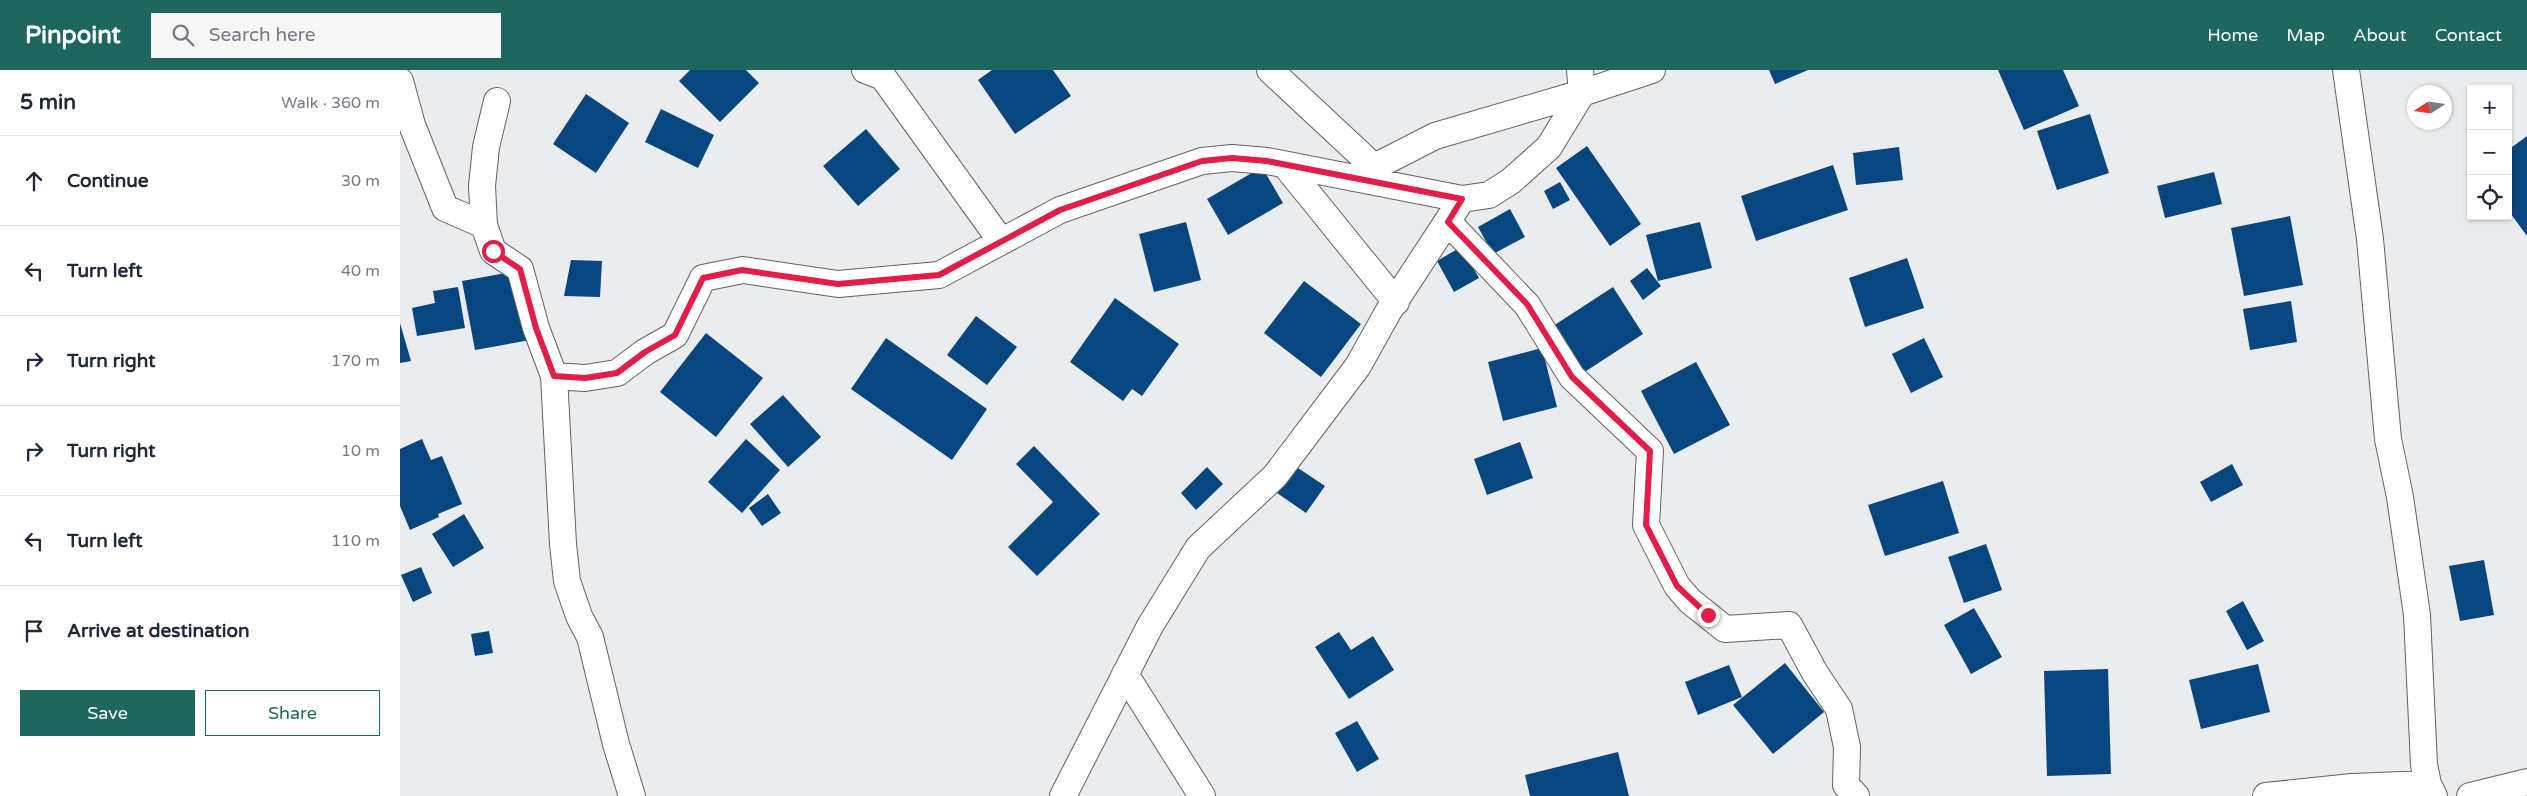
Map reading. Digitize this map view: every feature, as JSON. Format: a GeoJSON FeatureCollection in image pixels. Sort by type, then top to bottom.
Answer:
{"type":"FeatureCollection","features":[{"type":"Feature","properties":{"kind":"street"},"geometry":{"type":"LineString","coordinates":[[865,70],[883,77],[1001,241]]}},
{"type":"Feature","properties":{"kind":"street"},"geometry":{"type":"LineString","coordinates":[[1270,70],[1363,172]]}},
{"type":"Feature","properties":{"kind":"street"},"geometry":{"type":"LineString","coordinates":[[1363,172],[1435,136],[1581,82],[1652,70]]}},
{"type":"Feature","properties":{"kind":"street"},"geometry":{"type":"LineString","coordinates":[[2266,796],[2352,787],[2431,790],[2421,741],[2423,701],[2417,615],[2400,498],[2388,439],[2370,239],[2346,70]]}},
{"type":"Feature","properties":{"kind":"street"},"geometry":{"type":"LineString","coordinates":[[400,81],[412,125],[445,208],[484,225]]}},
{"type":"Feature","properties":{"kind":"street"},"geometry":{"type":"LineString","coordinates":[[554,376],[585,378],[617,373],[645,352],[675,335],[703,278],[742,270],[838,284],[939,275],[1060,210],[1202,161],[1232,158],[1363,172],[1462,199],[1489,195],[1511,181],[1549,147],[1581,82]]}},
{"type":"Feature","properties":{"kind":"street"},"geometry":{"type":"LineString","coordinates":[[497,101],[486,147],[482,186],[484,225],[493,251],[520,269],[536,328],[554,376],[563,544],[568,581],[579,616],[590,637],[613,735],[632,796]]}},
{"type":"Feature","properties":{"kind":"street"},"geometry":{"type":"LineString","coordinates":[[1285,165],[1396,302]]}},
{"type":"Feature","properties":{"kind":"street"},"geometry":{"type":"LineString","coordinates":[[1063,796],[1150,626],[1198,548],[1275,476],[1358,366],[1396,302],[1462,199]]}},
{"type":"Feature","properties":{"kind":"street"},"geometry":{"type":"LineString","coordinates":[[1448,222],[1527,304],[1572,377],[1650,451],[1646,525],[1677,586],[1690,601],[1725,629],[1789,625],[1815,673],[1839,709],[1847,747],[1846,785],[1856,796]]}},
{"type":"Feature","properties":{"kind":"street"},"geometry":{"type":"LineString","coordinates":[[1124,674],[1202,796]]}},
{"type":"Feature","properties":{"kind":"street"},"geometry":{"type":"LineString","coordinates":[[2470,796],[2527,782]]}},
{"type":"Feature","properties":{"kind":"building"},"geometry":{"type":"Polygon","coordinates":[[[690,70],[746,70],[759,83],[720,122],[679,81],[690,70]]]}},
{"type":"Feature","properties":{"kind":"building"},"geometry":{"type":"Polygon","coordinates":[[[992,70],[1053,70],[1071,96],[1015,134],[978,80],[992,70]]]}},
{"type":"Feature","properties":{"kind":"building"},"geometry":{"type":"Polygon","coordinates":[[[1769,70],[1808,70],[1775,84],[1769,70]]]}},
{"type":"Feature","properties":{"kind":"building"},"geometry":{"type":"Polygon","coordinates":[[[1998,70],[2063,70],[2079,106],[2024,130],[1998,70]]]}},
{"type":"Feature","properties":{"kind":"building"},"geometry":{"type":"Polygon","coordinates":[[[586,94],[629,123],[596,173],[553,144],[586,94]]]}},
{"type":"Feature","properties":{"kind":"building"},"geometry":{"type":"Polygon","coordinates":[[[661,109],[714,135],[698,168],[645,142],[661,109]]]}},
{"type":"Feature","properties":{"kind":"building"},"geometry":{"type":"Polygon","coordinates":[[[2090,114],[2109,173],[2057,190],[2037,131],[2090,114]]]}},
{"type":"Feature","properties":{"kind":"building"},"geometry":{"type":"Polygon","coordinates":[[[866,129],[900,169],[858,206],[823,166],[866,129]]]}},
{"type":"Feature","properties":{"kind":"building"},"geometry":{"type":"Polygon","coordinates":[[[2527,136],[2527,236],[2512,215],[2512,147],[2527,136]]]}},
{"type":"Feature","properties":{"kind":"building"},"geometry":{"type":"Polygon","coordinates":[[[1587,146],[1641,224],[1610,246],[1556,168],[1587,146]]]}},
{"type":"Feature","properties":{"kind":"building"},"geometry":{"type":"Polygon","coordinates":[[[1899,147],[1903,180],[1856,185],[1853,153],[1899,147]]]}},
{"type":"Feature","properties":{"kind":"building"},"geometry":{"type":"Polygon","coordinates":[[[1833,165],[1848,210],[1756,241],[1741,196],[1833,165]]]}},
{"type":"Feature","properties":{"kind":"building"},"geometry":{"type":"Polygon","coordinates":[[[1262,167],[1283,203],[1228,235],[1207,199],[1262,167]]]}},
{"type":"Feature","properties":{"kind":"building"},"geometry":{"type":"Polygon","coordinates":[[[2214,172],[2222,204],[2165,218],[2157,186],[2214,172]]]}},
{"type":"Feature","properties":{"kind":"building"},"geometry":{"type":"Polygon","coordinates":[[[1560,182],[1570,200],[1553,209],[1544,191],[1560,182]]]}},
{"type":"Feature","properties":{"kind":"building"},"geometry":{"type":"Polygon","coordinates":[[[1510,209],[1525,237],[1493,254],[1478,227],[1510,209]]]}},
{"type":"Feature","properties":{"kind":"building"},"geometry":{"type":"Polygon","coordinates":[[[2290,216],[2303,285],[2244,296],[2231,228],[2290,216]]]}},
{"type":"Feature","properties":{"kind":"building"},"geometry":{"type":"Polygon","coordinates":[[[1186,222],[1201,280],[1154,292],[1139,234],[1186,222]]]}},
{"type":"Feature","properties":{"kind":"building"},"geometry":{"type":"Polygon","coordinates":[[[1700,222],[1712,268],[1658,281],[1646,235],[1700,222]]]}},
{"type":"Feature","properties":{"kind":"building"},"geometry":{"type":"Polygon","coordinates":[[[1461,247],[1479,278],[1454,292],[1437,261],[1461,247]]]}},
{"type":"Feature","properties":{"kind":"building"},"geometry":{"type":"Polygon","coordinates":[[[1907,258],[1924,308],[1865,327],[1849,278],[1907,258]]]}},
{"type":"Feature","properties":{"kind":"building"},"geometry":{"type":"Polygon","coordinates":[[[571,260],[602,261],[600,297],[564,296],[571,260]]]}},
{"type":"Feature","properties":{"kind":"building"},"geometry":{"type":"Polygon","coordinates":[[[1647,268],[1661,286],[1643,300],[1630,281],[1647,268]]]}},
{"type":"Feature","properties":{"kind":"building"},"geometry":{"type":"Polygon","coordinates":[[[517,271],[530,340],[475,350],[462,281],[517,271]]]}},
{"type":"Feature","properties":{"kind":"building"},"geometry":{"type":"Polygon","coordinates":[[[1304,281],[1361,324],[1321,377],[1264,333],[1304,281]]]}},
{"type":"Feature","properties":{"kind":"building"},"geometry":{"type":"Polygon","coordinates":[[[458,287],[465,328],[417,336],[412,308],[435,303],[433,291],[458,287]]]}},
{"type":"Feature","properties":{"kind":"building"},"geometry":{"type":"Polygon","coordinates":[[[1613,287],[1643,334],[1580,375],[1550,328],[1613,287]]]}},
{"type":"Feature","properties":{"kind":"building"},"geometry":{"type":"Polygon","coordinates":[[[1115,298],[1179,344],[1142,396],[1132,389],[1123,401],[1070,362],[1115,298]]]}},
{"type":"Feature","properties":{"kind":"building"},"geometry":{"type":"Polygon","coordinates":[[[2291,301],[2297,342],[2250,350],[2243,309],[2291,301]]]}},
{"type":"Feature","properties":{"kind":"building"},"geometry":{"type":"Polygon","coordinates":[[[976,316],[1017,347],[987,385],[947,355],[976,316]]]}},
{"type":"Feature","properties":{"kind":"building"},"geometry":{"type":"Polygon","coordinates":[[[400,323],[411,361],[400,363],[400,323]]]}},
{"type":"Feature","properties":{"kind":"building"},"geometry":{"type":"Polygon","coordinates":[[[706,333],[763,378],[716,437],[660,392],[706,333]]]}},
{"type":"Feature","properties":{"kind":"building"},"geometry":{"type":"Polygon","coordinates":[[[886,338],[987,409],[952,460],[851,389],[886,338]]]}},
{"type":"Feature","properties":{"kind":"building"},"geometry":{"type":"Polygon","coordinates":[[[1924,338],[1943,377],[1911,393],[1892,354],[1924,338]]]}},
{"type":"Feature","properties":{"kind":"building"},"geometry":{"type":"Polygon","coordinates":[[[1542,348],[1557,407],[1503,421],[1488,362],[1542,348]]]}},
{"type":"Feature","properties":{"kind":"building"},"geometry":{"type":"Polygon","coordinates":[[[1696,362],[1730,425],[1674,454],[1641,391],[1696,362]]]}},
{"type":"Feature","properties":{"kind":"building"},"geometry":{"type":"Polygon","coordinates":[[[783,395],[821,437],[788,467],[750,424],[783,395]]]}},
{"type":"Feature","properties":{"kind":"building"},"geometry":{"type":"Polygon","coordinates":[[[422,439],[431,460],[442,456],[462,504],[438,514],[439,517],[410,530],[400,506],[400,449],[422,439]]]}},
{"type":"Feature","properties":{"kind":"building"},"geometry":{"type":"Polygon","coordinates":[[[746,439],[780,470],[742,513],[708,482],[746,439]]]}},
{"type":"Feature","properties":{"kind":"building"},"geometry":{"type":"Polygon","coordinates":[[[1520,442],[1533,478],[1487,495],[1474,459],[1520,442]]]}},
{"type":"Feature","properties":{"kind":"building"},"geometry":{"type":"Polygon","coordinates":[[[1034,446],[1100,514],[1037,576],[1008,547],[1053,502],[1016,464],[1034,446]]]}},
{"type":"Feature","properties":{"kind":"building"},"geometry":{"type":"Polygon","coordinates":[[[2232,464],[2243,485],[2211,502],[2200,482],[2232,464]]]}},
{"type":"Feature","properties":{"kind":"building"},"geometry":{"type":"Polygon","coordinates":[[[1295,466],[1325,486],[1306,513],[1277,493],[1295,466]]]}},
{"type":"Feature","properties":{"kind":"building"},"geometry":{"type":"Polygon","coordinates":[[[1207,467],[1223,484],[1196,510],[1181,493],[1207,467]]]}},
{"type":"Feature","properties":{"kind":"building"},"geometry":{"type":"Polygon","coordinates":[[[1943,481],[1959,533],[1885,556],[1868,505],[1943,481]]]}},
{"type":"Feature","properties":{"kind":"building"},"geometry":{"type":"Polygon","coordinates":[[[768,494],[781,513],[762,526],[749,508],[768,494]]]}},
{"type":"Feature","properties":{"kind":"building"},"geometry":{"type":"Polygon","coordinates":[[[464,514],[484,548],[453,567],[432,534],[464,514]]]}},
{"type":"Feature","properties":{"kind":"building"},"geometry":{"type":"Polygon","coordinates":[[[1986,544],[2002,590],[1964,603],[1948,557],[1986,544]]]}},
{"type":"Feature","properties":{"kind":"building"},"geometry":{"type":"Polygon","coordinates":[[[2484,560],[2494,615],[2460,621],[2449,566],[2484,560]]]}},
{"type":"Feature","properties":{"kind":"building"},"geometry":{"type":"Polygon","coordinates":[[[421,567],[432,593],[413,602],[401,575],[421,567]]]}},
{"type":"Feature","properties":{"kind":"building"},"geometry":{"type":"Polygon","coordinates":[[[2243,601],[2264,641],[2247,650],[2226,611],[2243,601]]]}},
{"type":"Feature","properties":{"kind":"building"},"geometry":{"type":"Polygon","coordinates":[[[1974,608],[2002,657],[1971,674],[1944,625],[1974,608]]]}},
{"type":"Feature","properties":{"kind":"building"},"geometry":{"type":"Polygon","coordinates":[[[489,631],[493,653],[475,656],[471,634],[489,631]]]}},
{"type":"Feature","properties":{"kind":"building"},"geometry":{"type":"Polygon","coordinates":[[[1339,632],[1351,650],[1373,636],[1394,670],[1349,699],[1315,647],[1339,632]]]}},
{"type":"Feature","properties":{"kind":"building"},"geometry":{"type":"Polygon","coordinates":[[[1785,663],[1824,712],[1773,754],[1733,705],[1785,663]]]}},
{"type":"Feature","properties":{"kind":"building"},"geometry":{"type":"Polygon","coordinates":[[[2258,664],[2270,712],[2201,729],[2189,680],[2258,664]]]}},
{"type":"Feature","properties":{"kind":"building"},"geometry":{"type":"Polygon","coordinates":[[[1729,665],[1742,697],[1698,715],[1685,682],[1729,665]]]}},
{"type":"Feature","properties":{"kind":"building"},"geometry":{"type":"Polygon","coordinates":[[[2108,669],[2111,774],[2047,776],[2044,671],[2108,669]]]}},
{"type":"Feature","properties":{"kind":"building"},"geometry":{"type":"Polygon","coordinates":[[[1357,721],[1379,759],[1357,772],[1335,733],[1357,721]]]}},
{"type":"Feature","properties":{"kind":"building"},"geometry":{"type":"Polygon","coordinates":[[[1618,752],[1629,796],[1530,796],[1525,775],[1618,752]]]}},
{"type":"Feature","properties":{"kind":"route"},"geometry":{"type":"LineString","coordinates":[[493,251],[520,269],[536,328],[554,376],[585,378],[617,373],[645,352],[675,335],[703,278],[742,270],[838,284],[939,275],[1060,210],[1202,161],[1232,158],[1267,161],[1462,199],[1448,222],[1527,304],[1572,377],[1650,451],[1646,525],[1677,586],[1690,601],[1708,615]]}}]}
